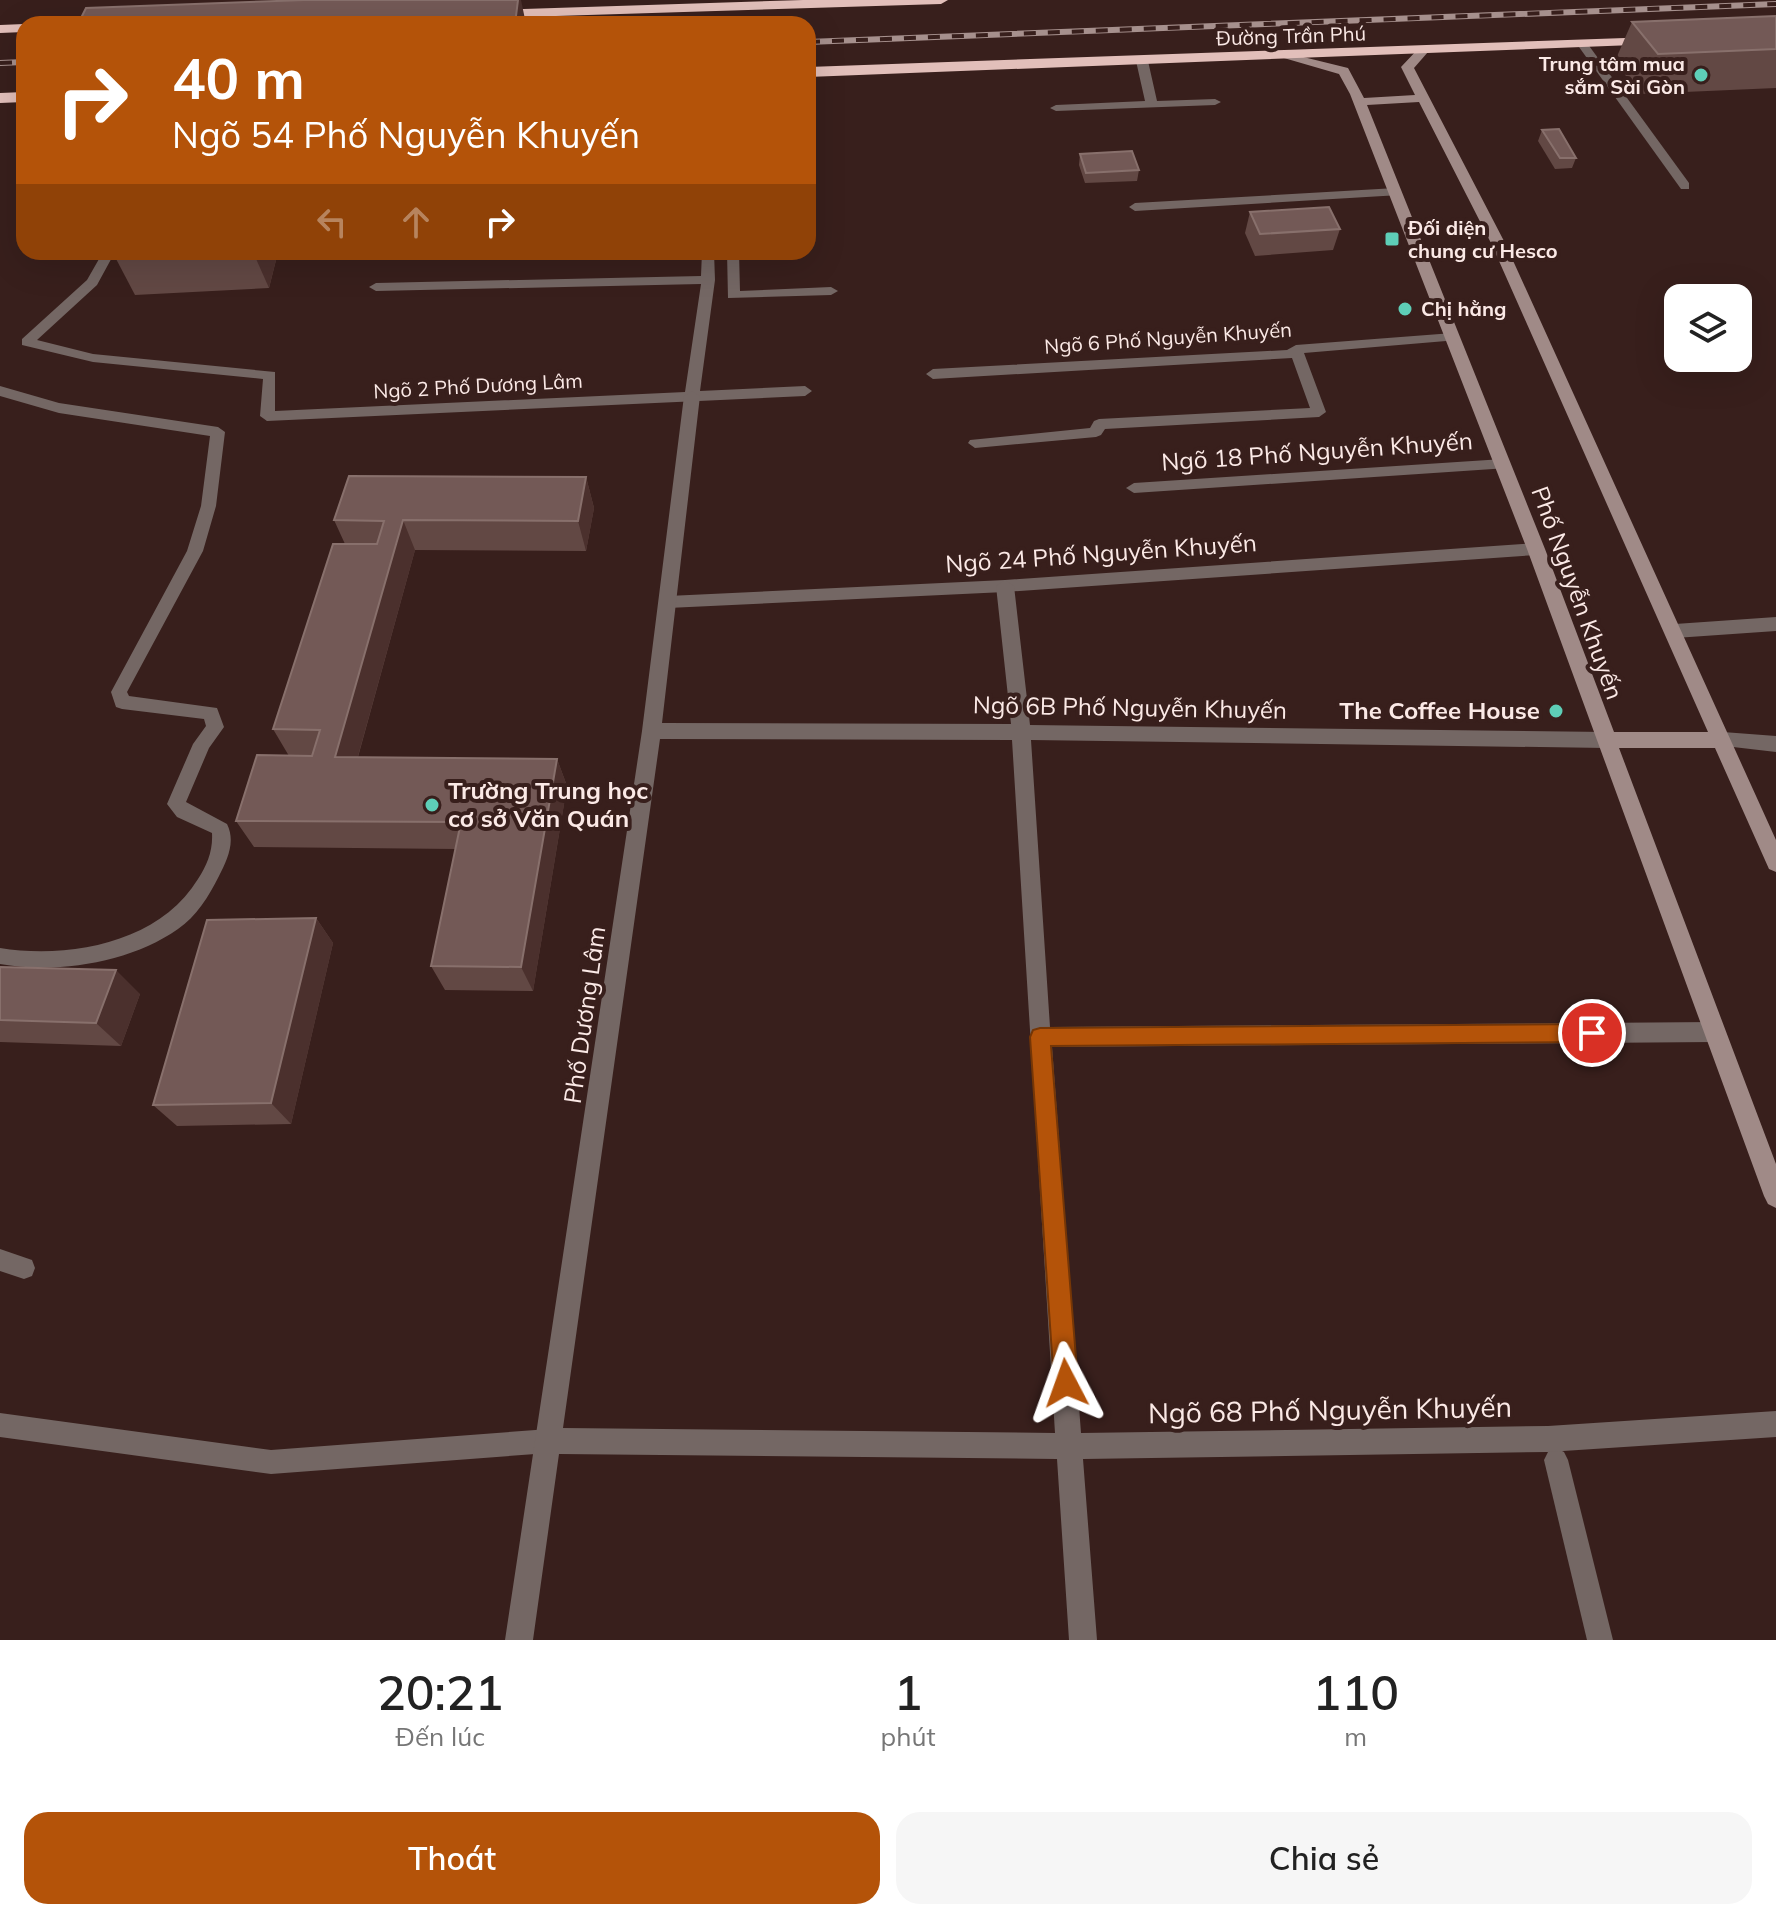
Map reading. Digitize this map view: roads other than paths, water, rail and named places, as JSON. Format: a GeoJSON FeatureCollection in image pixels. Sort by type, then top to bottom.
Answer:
{"type":"FeatureCollection","features":[{"type":"Feature","properties":{"kind":"highway"},"geometry":{"type":"LineString","coordinates":[[472,14],[503,7],[941,0]]}},
{"type":"Feature","properties":{"kind":"highway","name":"Đường Trần Phú"},"geometry":{"type":"LineString","coordinates":[[816,72],[1672,41]]}},
{"type":"Feature","properties":{"kind":"street"},"geometry":{"type":"LineString","coordinates":[[1422,52],[1407,67],[1498,243],[1675,631],[1776,863]]}},
{"type":"Feature","properties":{"kind":"street","name":"Phố Nguyễn Khuyến"},"geometry":{"type":"LineString","coordinates":[[1283,56],[1344,71],[1359,102],[1536,549],[1776,1196]]}},
{"type":"Feature","properties":{"kind":"street"},"geometry":{"type":"LineString","coordinates":[[1359,102],[1423,98]]}},
{"type":"Feature","properties":{"kind":"street","name":"Phố Dương Lâm"},"geometry":{"type":"LineString","coordinates":[[519,1640],[652,731],[692,396]]}},
{"type":"Feature","properties":{"kind":"street"},"geometry":{"type":"LineString","coordinates":[[1005,586],[1021,732],[1083,1640]]}},
{"type":"Feature","properties":{"kind":"street"},"geometry":{"type":"LineString","coordinates":[[1675,631],[1776,624]]}},
{"type":"Feature","properties":{"kind":"street","name":"Ngõ 6B Phố Nguyễn Khuyến"},"geometry":{"type":"LineString","coordinates":[[652,731],[1021,732],[1606,740]]}},
{"type":"Feature","properties":{"kind":"street"},"geometry":{"type":"LineString","coordinates":[[1606,740],[1723,740],[1776,744]]}},
{"type":"Feature","properties":{"kind":"street"},"geometry":{"type":"LineString","coordinates":[[1040,1037],[1714,1032]]}},
{"type":"Feature","properties":{"kind":"street","name":"Ngõ 68 Phố Nguyễn Khuyến"},"geometry":{"type":"LineString","coordinates":[[549,1441],[1071,1446],[1548,1439],[1776,1424]]}},
{"type":"Feature","properties":{"kind":"lane"},"geometry":{"type":"LineString","coordinates":[[1583,45],[1685,186]]}},
{"type":"Feature","properties":{"kind":"lane"},"geometry":{"type":"LineString","coordinates":[[1142,61],[1152,105]]}},
{"type":"Feature","properties":{"kind":"lane"},"geometry":{"type":"LineString","coordinates":[[1056,108],[1215,102]]}},
{"type":"Feature","properties":{"kind":"lane"},"geometry":{"type":"LineString","coordinates":[[1135,207],[1396,192]]}},
{"type":"Feature","properties":{"kind":"lane","name":"Ngõ 2 Phố Dương Lâm"},"geometry":{"type":"LineString","coordinates":[[104,260],[92,282],[27,342],[93,358],[270,375],[267,416],[805,391]]}},
{"type":"Feature","properties":{"kind":"lane"},"geometry":{"type":"LineString","coordinates":[[692,396],[708,260]]}},
{"type":"Feature","properties":{"kind":"lane"},"geometry":{"type":"LineString","coordinates":[[733,260],[733,295],[831,291]]}},
{"type":"Feature","properties":{"kind":"lane"},"geometry":{"type":"LineString","coordinates":[[376,287],[708,280]]}},
{"type":"Feature","properties":{"kind":"lane","name":"Ngõ 6 Phố Nguyễn Khuyến"},"geometry":{"type":"LineString","coordinates":[[933,374],[1291,354],[1296,349],[1453,337]]}},
{"type":"Feature","properties":{"kind":"lane"},"geometry":{"type":"LineString","coordinates":[[975,443],[1096,432],[1099,424],[1319,412],[1296,349]]}},
{"type":"Feature","properties":{"kind":"lane"},"geometry":{"type":"LineString","coordinates":[[0,391],[59,408],[218,432],[203,529],[164,610],[134,655],[119,692],[122,702],[211,713],[215,727],[202,744],[176,804],[183,812],[221,829],[223,848],[201,894],[171,924],[114,948],[74,958],[11,959],[0,956]]}},
{"type":"Feature","properties":{"kind":"lane","name":"Ngõ 18 Phố Nguyễn Khuyến"},"geometry":{"type":"LineString","coordinates":[[1134,488],[1503,464]]}},
{"type":"Feature","properties":{"kind":"lane","name":"Ngõ 24 Phố Nguyễn Khuyến"},"geometry":{"type":"LineString","coordinates":[[668,602],[1005,586],[1536,549]]}},
{"type":"Feature","properties":{"kind":"lane"},"geometry":{"type":"LineString","coordinates":[[0,1260],[24,1268]]}},
{"type":"Feature","properties":{"kind":"lane"},"geometry":{"type":"LineString","coordinates":[[0,1425],[271,1462],[549,1441]]}},
{"type":"Feature","properties":{"kind":"lane"},"geometry":{"type":"LineString","coordinates":[[1556,1460],[1600,1640]]}},
{"type":"Feature","properties":{"kind":"railway"},"geometry":{"type":"LineString","coordinates":[[816,42],[1776,4]]}},
{"type":"Feature","properties":{"kind":"railway"},"geometry":{"type":"LineString","coordinates":[[0,63],[16,62]]}},
{"type":"Feature","properties":{"kind":"place","name":"Trung tâm mua sắm Sài Gòn"},"geometry":{"type":"Point","coordinates":[1701,75]}},
{"type":"Feature","properties":{"kind":"place","name":"Đối diện chung cư Hesco"},"geometry":{"type":"Point","coordinates":[1392,239]}},
{"type":"Feature","properties":{"kind":"place","name":"Chị hằng"},"geometry":{"type":"Point","coordinates":[1405,309]}},
{"type":"Feature","properties":{"kind":"place","name":"The Coffee House"},"geometry":{"type":"Point","coordinates":[1556,711]}},
{"type":"Feature","properties":{"kind":"place","name":"Trường Trung học cơ sở Văn Quán"},"geometry":{"type":"Point","coordinates":[432,805]}}]}
